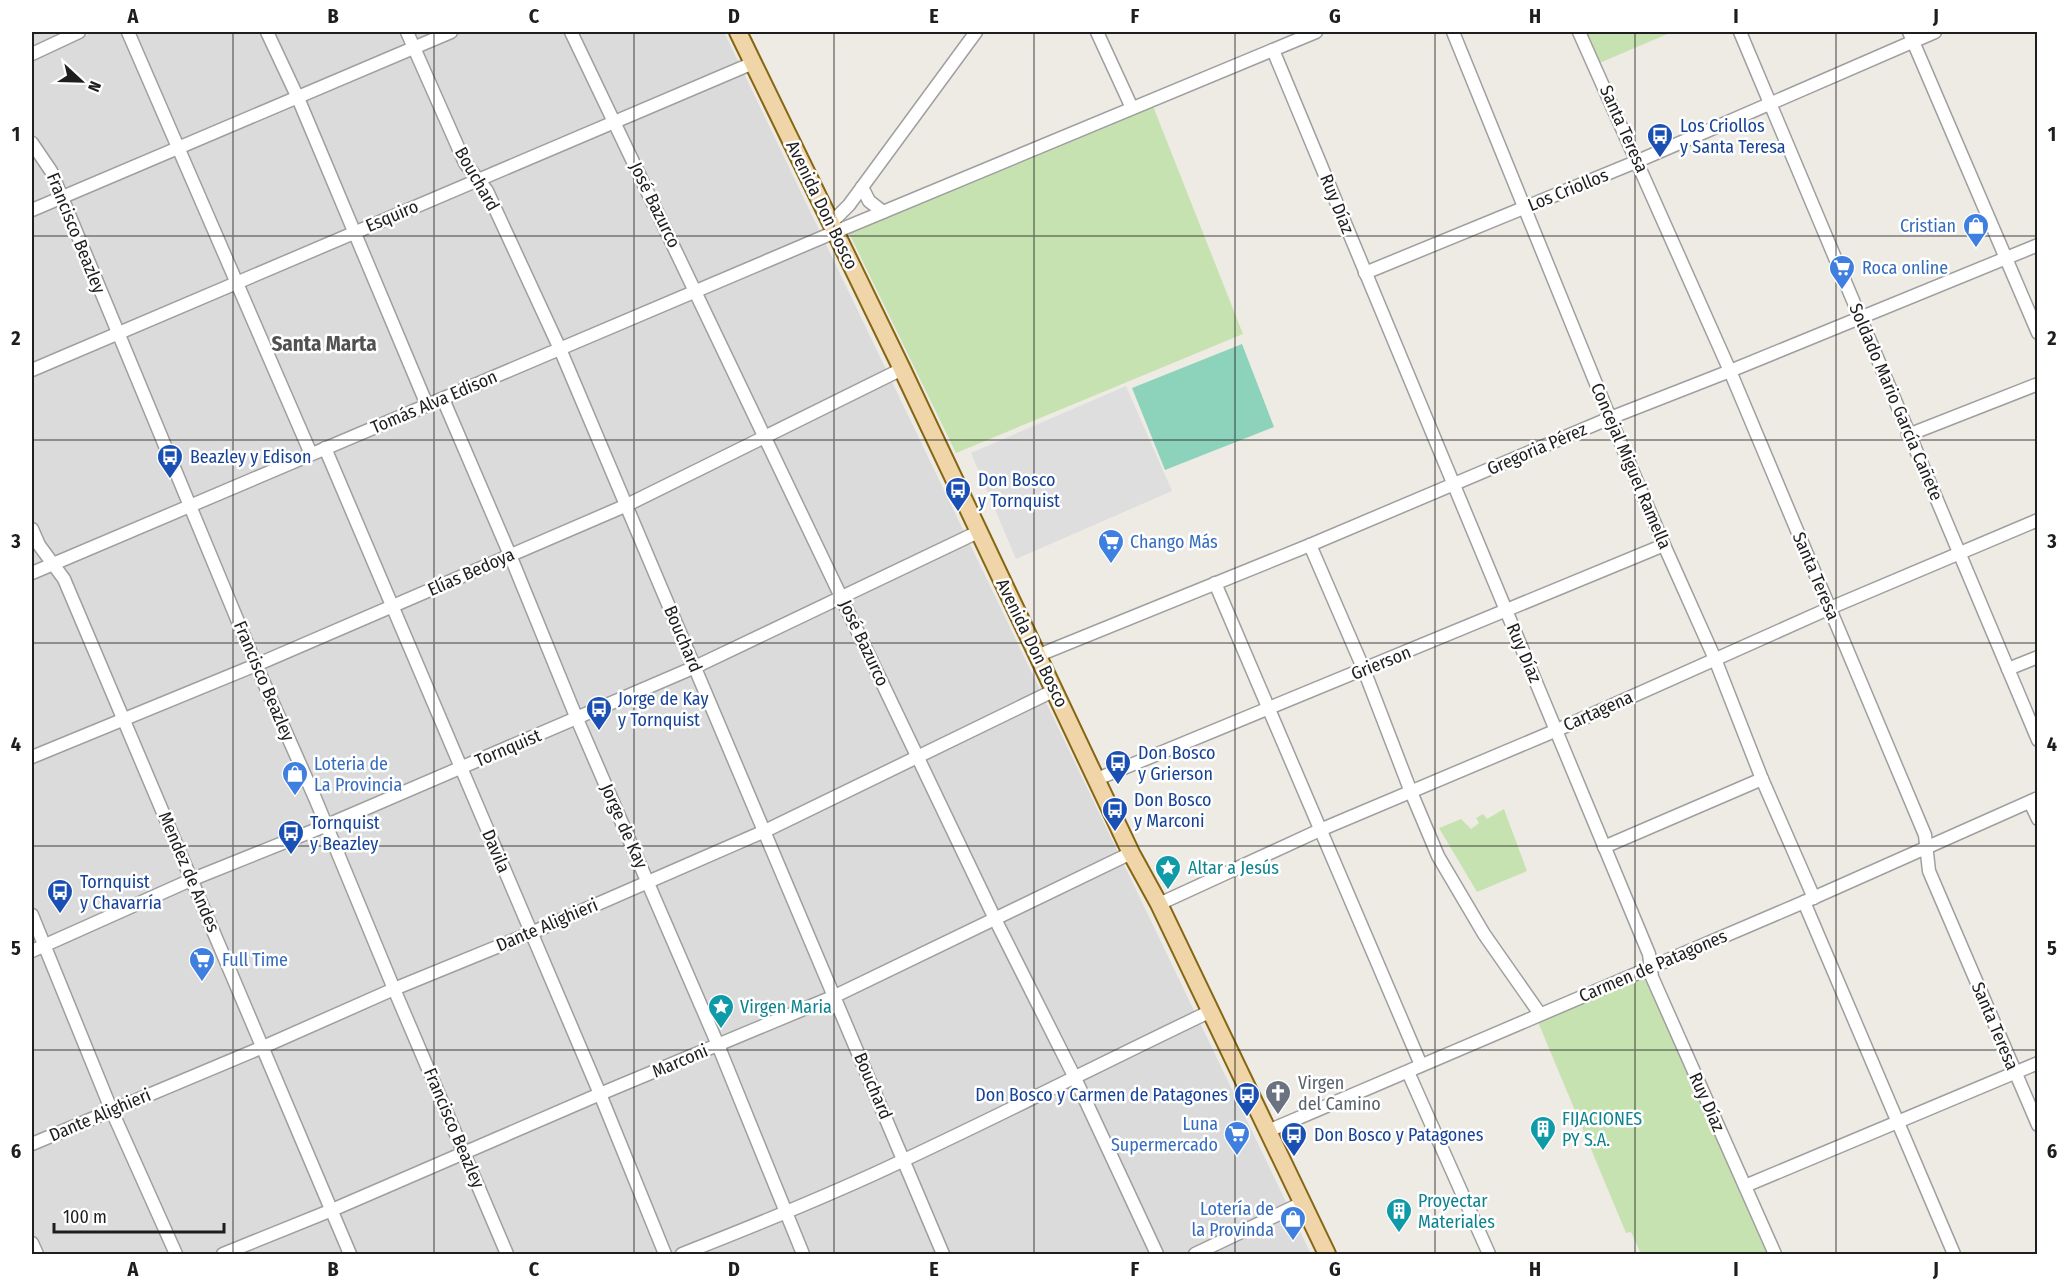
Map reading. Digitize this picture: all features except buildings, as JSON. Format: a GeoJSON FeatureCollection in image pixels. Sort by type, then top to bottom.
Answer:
{"type":"FeatureCollection","features":[{"type":"Feature","properties":{"kind":"main road","name":"Avenida Don Bosco"},"geometry":{"type":"LineString","coordinates":[[738,32],[1039,655],[1131,853],[1159,904],[1327,1254]]}},
{"type":"Feature","properties":{"kind":"street"},"geometry":{"type":"LineString","coordinates":[[32,54],[79,32]]}},
{"type":"Feature","properties":{"kind":"street"},"geometry":{"type":"LineString","coordinates":[[128,32],[311,454]]}},
{"type":"Feature","properties":{"kind":"street"},"geometry":{"type":"LineString","coordinates":[[267,32],[298,98],[427,405]]}},
{"type":"Feature","properties":{"kind":"street","name":"Bouchard"},"geometry":{"type":"LineString","coordinates":[[406,32],[465,163],[487,191],[560,349],[943,1254]]}},
{"type":"Feature","properties":{"kind":"street"},"geometry":{"type":"LineString","coordinates":[[32,210],[451,32]]}},
{"type":"Feature","properties":{"kind":"street","name":"José Bazurco"},"geometry":{"type":"LineString","coordinates":[[571,32],[995,918],[1074,1076],[1157,1254]]}},
{"type":"Feature","properties":{"kind":"street"},"geometry":{"type":"LineString","coordinates":[[833,227],[976,32]]}},
{"type":"Feature","properties":{"kind":"street"},"geometry":{"type":"LineString","coordinates":[[1098,32],[1131,108]]}},
{"type":"Feature","properties":{"kind":"street","name":"Tomás Alva Edison"},"geometry":{"type":"LineString","coordinates":[[32,573],[696,291],[833,227],[883,212],[1316,32]]}},
{"type":"Feature","properties":{"kind":"street","name":"Concejal Miguel Ramella"},"geometry":{"type":"LineString","coordinates":[[1453,32],[1664,545],[1715,659],[1896,1122],[1954,1254]]}},
{"type":"Feature","properties":{"kind":"street","name":"Santa Teresa"},"geometry":{"type":"LineString","coordinates":[[1579,32],[1730,371],[1830,608],[1925,835],[1929,871],[2037,1125]]}},
{"type":"Feature","properties":{"kind":"street","name":"Soldado Mario García Cañete"},"geometry":{"type":"LineString","coordinates":[[1740,32],[2037,740]]}},
{"type":"Feature","properties":{"kind":"street","name":"Los Criollos"},"geometry":{"type":"LineString","coordinates":[[1365,273],[1638,161],[1769,104],[1911,36],[1935,32]]}},
{"type":"Feature","properties":{"kind":"street"},"geometry":{"type":"LineString","coordinates":[[1911,36],[2037,333]]}},
{"type":"Feature","properties":{"kind":"street","name":"Ruy Díaz"},"geometry":{"type":"LineString","coordinates":[[1273,50],[1649,954],[1652,977],[1774,1254]]}},
{"type":"Feature","properties":{"kind":"street","name":"Esquiro"},"geometry":{"type":"LineString","coordinates":[[32,370],[753,63]]}},
{"type":"Feature","properties":{"kind":"street","name":"Francisco Beazley"},"geometry":{"type":"LineString","coordinates":[[32,143],[51,171],[256,665],[315,798],[507,1254]]}},
{"type":"Feature","properties":{"kind":"street"},"geometry":{"type":"LineString","coordinates":[[862,187],[869,201],[883,212]]}},
{"type":"Feature","properties":{"kind":"street","name":"Gregoria Pérez"},"geometry":{"type":"LineString","coordinates":[[1039,655],[1310,545],[1611,418],[2037,245]]}},
{"type":"Feature","properties":{"kind":"street","name":"Elías Bedoya"},"geometry":{"type":"LineString","coordinates":[[32,757],[256,665],[627,505],[902,369]]}},
{"type":"Feature","properties":{"kind":"street"},"geometry":{"type":"LineString","coordinates":[[1908,435],[2037,384]]}},
{"type":"Feature","properties":{"kind":"street","name":"Jorge de Kay"},"geometry":{"type":"LineString","coordinates":[[443,399],[577,719],[718,1045],[803,1254]]}},
{"type":"Feature","properties":{"kind":"street","name":"Davila"},"geometry":{"type":"LineString","coordinates":[[325,448],[600,1094],[665,1254]]}},
{"type":"Feature","properties":{"kind":"street","name":"Cartagena"},"geometry":{"type":"LineString","coordinates":[[1159,904],[1320,830],[1557,730],[1830,608],[2037,520]]}},
{"type":"Feature","properties":{"kind":"street","name":"Mendez de Andes"},"geometry":{"type":"LineString","coordinates":[[32,529],[39,545],[64,579],[350,1254]]}},
{"type":"Feature","properties":{"kind":"street","name":"Tornquist"},"geometry":{"type":"LineString","coordinates":[[32,951],[193,879],[325,826],[695,667],[978,532]]}},
{"type":"Feature","properties":{"kind":"street"},"geometry":{"type":"LineString","coordinates":[[1310,545],[1364,670],[1438,856],[1484,934],[1540,1014]]}},
{"type":"Feature","properties":{"kind":"street","name":"Grierson"},"geometry":{"type":"LineString","coordinates":[[1097,779],[1664,545]]}},
{"type":"Feature","properties":{"kind":"street"},"geometry":{"type":"LineString","coordinates":[[1215,583],[1421,1065]]}},
{"type":"Feature","properties":{"kind":"street"},"geometry":{"type":"LineString","coordinates":[[2008,669],[2037,657]]}},
{"type":"Feature","properties":{"kind":"street","name":"Dante Alighieri"},"geometry":{"type":"LineString","coordinates":[[32,1144],[531,933],[765,831],[1055,690]]}},
{"type":"Feature","properties":{"kind":"street"},"geometry":{"type":"LineString","coordinates":[[1604,847],[1762,779]]}},
{"type":"Feature","properties":{"kind":"street"},"geometry":{"type":"LineString","coordinates":[[2034,800],[2037,819]]}},
{"type":"Feature","properties":{"kind":"street","name":"Carmen de Patagones"},"geometry":{"type":"LineString","coordinates":[[1268,1131],[1809,900],[2034,800]]}},
{"type":"Feature","properties":{"kind":"street","name":"Marconi"},"geometry":{"type":"LineString","coordinates":[[223,1254],[835,996],[1131,853]]}},
{"type":"Feature","properties":{"kind":"street"},"geometry":{"type":"LineString","coordinates":[[32,915],[111,1109],[176,1254]]}},
{"type":"Feature","properties":{"kind":"street"},"geometry":{"type":"LineString","coordinates":[[682,1254],[786,1213],[903,1161],[1211,1011]]}},
{"type":"Feature","properties":{"kind":"street"},"geometry":{"type":"LineString","coordinates":[[1745,1186],[2037,1063]]}},
{"type":"Feature","properties":{"kind":"street"},"geometry":{"type":"LineString","coordinates":[[1408,1072],[1489,1254]]}},
{"type":"Feature","properties":{"kind":"street"},"geometry":{"type":"LineString","coordinates":[[1195,1254],[1302,1203]]}},
{"type":"Feature","properties":{"kind":"street"},"geometry":{"type":"LineString","coordinates":[[32,1243],[37,1254]]}},
{"type":"Feature","properties":{"kind":"shaded area"},"geometry":{"type":"Polygon","coordinates":[[[32,32],[67,32],[32,49],[32,32]]]}},
{"type":"Feature","properties":{"kind":"shaded area"},"geometry":{"type":"Polygon","coordinates":[[[93,32],[724,32],[1311,1254],[32,1254],[32,61],[93,32]]]}},
{"type":"Feature","properties":{"kind":"shaded area","name":"Chango Más"},"geometry":{"type":"Polygon","coordinates":[[[1126,386],[1172,491],[1016,559],[971,453],[1126,386]]]}},
{"type":"Feature","properties":{"kind":"green space"},"geometry":{"type":"Polygon","coordinates":[[[1579,32],[1672,32],[1595,65],[1579,32]]]}},
{"type":"Feature","properties":{"kind":"green space"},"geometry":{"type":"Polygon","coordinates":[[[1151,101],[1243,334],[956,453],[849,233],[1151,101]]]}},
{"type":"Feature","properties":{"kind":"green space"},"geometry":{"type":"Polygon","coordinates":[[[1242,344],[1274,427],[1165,470],[1132,388],[1242,344]]]}},
{"type":"Feature","properties":{"kind":"green space"},"geometry":{"type":"Polygon","coordinates":[[[1504,809],[1527,871],[1477,892],[1439,828],[1461,819],[1471,829],[1479,823],[1476,818],[1483,814],[1487,819],[1504,809]]]}},
{"type":"Feature","properties":{"kind":"green space"},"geometry":{"type":"Polygon","coordinates":[[[1638,979],[1648,980],[1769,1254],[1641,1254],[1631,1232],[1626,1233],[1538,1022],[1638,979]]]}},
{"type":"Feature","properties":{"kind":"place","name":"Los Criollos y Santa Teresa"},"geometry":{"type":"Point","coordinates":[1660,159]}},
{"type":"Feature","properties":{"kind":"place","name":"Cristian"},"geometry":{"type":"Point","coordinates":[1976,249]}},
{"type":"Feature","properties":{"kind":"place","name":"Roca online"},"geometry":{"type":"Point","coordinates":[1842,291]}},
{"type":"Feature","properties":{"kind":"place","name":"Beazley y Edison"},"geometry":{"type":"Point","coordinates":[170,480]}},
{"type":"Feature","properties":{"kind":"place","name":"Don Bosco y Tornquist"},"geometry":{"type":"Point","coordinates":[958,513]}},
{"type":"Feature","properties":{"kind":"place","name":"Chango Más"},"geometry":{"type":"Point","coordinates":[1111,565]}},
{"type":"Feature","properties":{"kind":"place","name":"Jorge de Kay y Tornquist"},"geometry":{"type":"Point","coordinates":[599,732]}},
{"type":"Feature","properties":{"kind":"place","name":"Don Bosco y Grierson"},"geometry":{"type":"Point","coordinates":[1118,786]}},
{"type":"Feature","properties":{"kind":"place","name":"Loteria de La Provincia"},"geometry":{"type":"Point","coordinates":[295,797]}},
{"type":"Feature","properties":{"kind":"place","name":"Don Bosco y Marconi"},"geometry":{"type":"Point","coordinates":[1115,833]}},
{"type":"Feature","properties":{"kind":"place","name":"Tornquist y Beazley"},"geometry":{"type":"Point","coordinates":[291,856]}},
{"type":"Feature","properties":{"kind":"place","name":"Altar a Jesús"},"geometry":{"type":"Point","coordinates":[1168,891]}},
{"type":"Feature","properties":{"kind":"place","name":"Tornquist y Chavarría"},"geometry":{"type":"Point","coordinates":[60,915]}},
{"type":"Feature","properties":{"kind":"place","name":"Full Time"},"geometry":{"type":"Point","coordinates":[202,983]}},
{"type":"Feature","properties":{"kind":"place","name":"Virgen Maria"},"geometry":{"type":"Point","coordinates":[721,1030]}},
{"type":"Feature","properties":{"kind":"place","name":"Virgen del Camino"},"geometry":{"type":"Point","coordinates":[1278,1116]}},
{"type":"Feature","properties":{"kind":"place","name":"Don Bosco y Carmen de Patagones"},"geometry":{"type":"Point","coordinates":[1247,1118]}},
{"type":"Feature","properties":{"kind":"place","name":"FIJACIONES PY S.A."},"geometry":{"type":"Point","coordinates":[1543,1152]}},
{"type":"Feature","properties":{"kind":"place","name":"Luna Supermercado"},"geometry":{"type":"Point","coordinates":[1237,1157]}},
{"type":"Feature","properties":{"kind":"place","name":"Don Bosco y Patagones"},"geometry":{"type":"Point","coordinates":[1294,1158]}},
{"type":"Feature","properties":{"kind":"place","name":"Proyectar Materiales"},"geometry":{"type":"Point","coordinates":[1399,1234]}},
{"type":"Feature","properties":{"kind":"place","name":"Lotería de la Provinda"},"geometry":{"type":"Point","coordinates":[1293,1242]}},
{"type":"Feature","properties":{"kind":"district","name":"Santa Marta"},"geometry":{"type":"Point","coordinates":[324,344]}}]}
